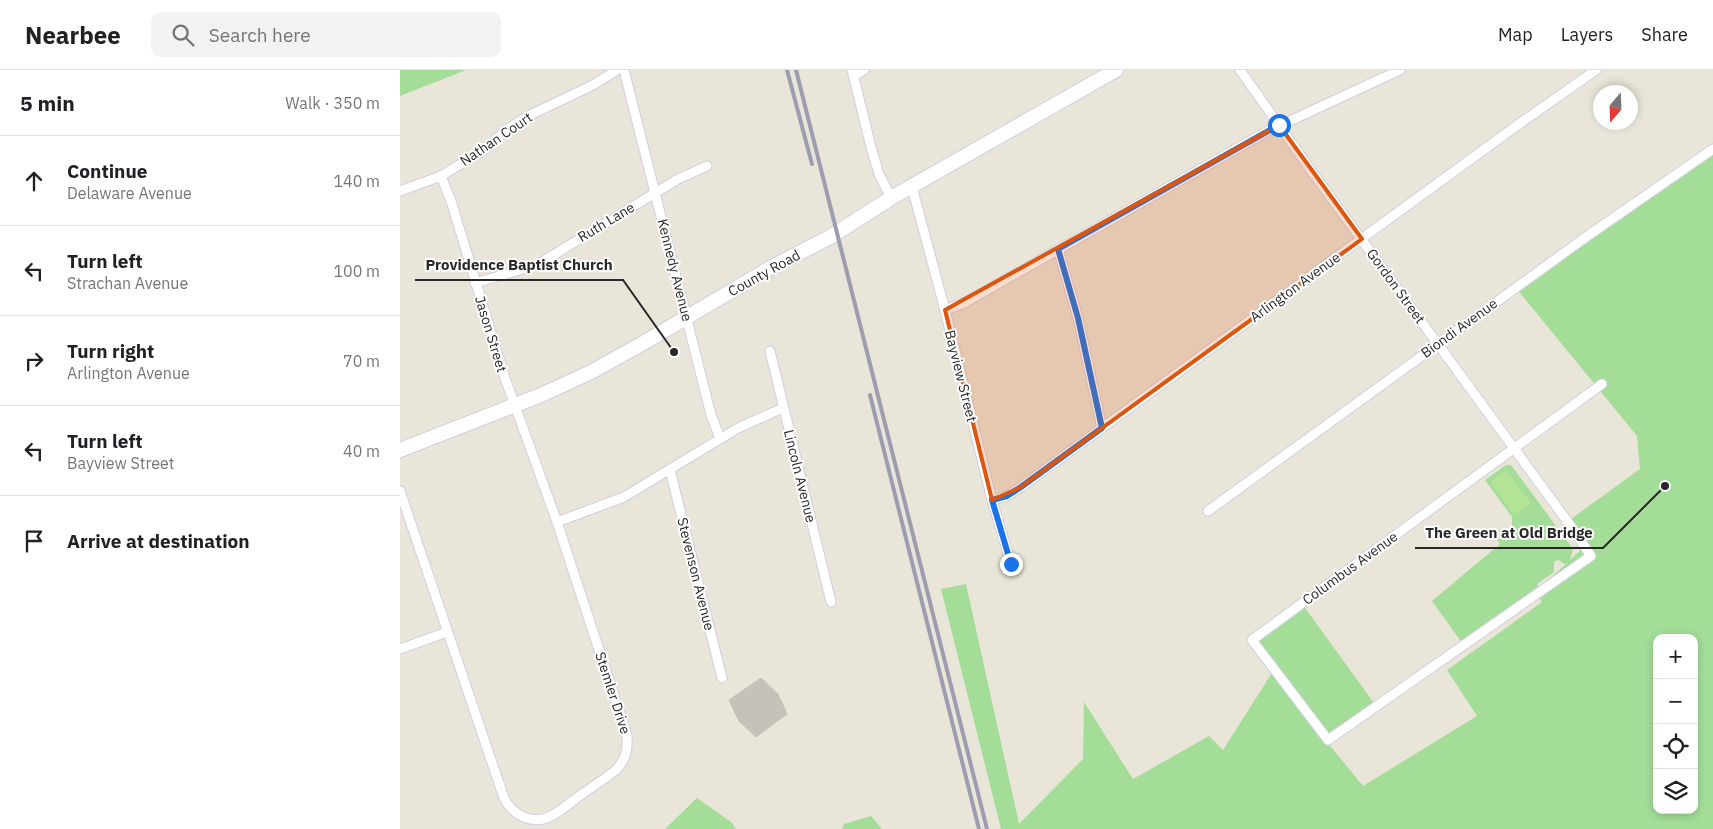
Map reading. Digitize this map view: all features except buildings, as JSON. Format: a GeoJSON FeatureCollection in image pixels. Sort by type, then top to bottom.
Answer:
{"type":"FeatureCollection","features":[{"type":"Feature","properties":{"kind":"street","name":"Nathan Court"},"geometry":{"type":"LineString","coordinates":[[400,191],[441,176],[487,148],[506,130],[528,116],[593,85],[617,70]]}},
{"type":"Feature","properties":{"kind":"street","name":"Kennedy Avenue"},"geometry":{"type":"LineString","coordinates":[[624,70],[711,415],[720,438]]}},
{"type":"Feature","properties":{"kind":"street"},"geometry":{"type":"LineString","coordinates":[[864,70],[853,73],[879,174],[891,198]]}},
{"type":"Feature","properties":{"kind":"street","name":"County Road"},"geometry":{"type":"LineString","coordinates":[[400,450],[515,405],[591,372],[770,268],[830,237],[891,198],[1116,70]]}},
{"type":"Feature","properties":{"kind":"street","name":"Gordon Street"},"geometry":{"type":"LineString","coordinates":[[1240,70],[1591,556],[1328,740]]}},
{"type":"Feature","properties":{"kind":"street"},"geometry":{"type":"LineString","coordinates":[[945,310],[964,303],[1279,125],[1400,70]]}},
{"type":"Feature","properties":{"kind":"street","name":"Arlington Avenue"},"geometry":{"type":"LineString","coordinates":[[992,500],[1007,496],[1021,487],[1596,70]]}},
{"type":"Feature","properties":{"kind":"street","name":"Biondi Avenue"},"geometry":{"type":"LineString","coordinates":[[1208,511],[1437,343],[1713,149]]}},
{"type":"Feature","properties":{"kind":"street","name":"Ruth Lane"},"geometry":{"type":"LineString","coordinates":[[475,283],[537,265],[655,192],[707,166]]}},
{"type":"Feature","properties":{"kind":"street","name":"Jason Street"},"geometry":{"type":"LineString","coordinates":[[441,176],[451,202],[515,405]]}},
{"type":"Feature","properties":{"kind":"street","name":"Bayview Street"},"geometry":{"type":"LineString","coordinates":[[912,186],[992,500],[1011,564]]}},
{"type":"Feature","properties":{"kind":"street"},"geometry":{"type":"LineString","coordinates":[[1058,249],[1078,318],[1102,428]]}},
{"type":"Feature","properties":{"kind":"street","name":"Lincoln Avenue"},"geometry":{"type":"LineString","coordinates":[[770,351],[831,602]]}},
{"type":"Feature","properties":{"kind":"street","name":"Columbus Avenue"},"geometry":{"type":"LineString","coordinates":[[1328,740],[1252,640],[1602,384]]}},
{"type":"Feature","properties":{"kind":"street","name":"Stemler Drive"},"geometry":{"type":"LineString","coordinates":[[400,491],[504,798],[517,814],[526,818],[537,820],[552,816],[616,770],[627,754],[628,746],[627,735],[557,522],[515,405]]}},
{"type":"Feature","properties":{"kind":"street"},"geometry":{"type":"LineString","coordinates":[[557,522],[624,497],[720,438],[783,408]]}},
{"type":"Feature","properties":{"kind":"street","name":"Stevenson Avenue"},"geometry":{"type":"LineString","coordinates":[[670,470],[722,678]]}},
{"type":"Feature","properties":{"kind":"street"},"geometry":{"type":"LineString","coordinates":[[400,649],[447,632]]}},
{"type":"Feature","properties":{"kind":"highlighted area"},"geometry":{"type":"Polygon","coordinates":[[[1279,125],[1362,239],[1021,487],[992,500],[945,310],[1279,125]]]}},
{"type":"Feature","properties":{"kind":"green space"},"geometry":{"type":"Polygon","coordinates":[[[400,70],[466,70],[400,96],[400,70]]]}},
{"type":"Feature","properties":{"kind":"green space"},"geometry":{"type":"Polygon","coordinates":[[[1713,147],[1713,829],[1001,829],[941,589],[966,584],[1019,824],[1083,759],[1084,702],[1133,779],[1209,736],[1223,750],[1275,668],[1252,635],[1300,601],[1374,703],[1327,742],[1363,786],[1477,716],[1447,670],[1542,602],[1536,593],[1465,647],[1432,601],[1500,544],[1497,540],[1512,531],[1512,517],[1485,480],[1506,465],[1511,465],[1573,549],[1570,560],[1588,543],[1571,519],[1640,469],[1637,436],[1516,288],[1713,147]],[[1558,560],[1554,562],[1554,572],[1537,584],[1539,588],[1568,562],[1565,564],[1558,560]]]}},
{"type":"Feature","properties":{"kind":"green space"},"geometry":{"type":"Polygon","coordinates":[[[1506,470],[1531,503],[1514,515],[1490,482],[1506,470]]]}},
{"type":"Feature","properties":{"kind":"green space"},"geometry":{"type":"Polygon","coordinates":[[[697,798],[731,822],[736,829],[665,829],[697,798]]]}},
{"type":"Feature","properties":{"kind":"green space"},"geometry":{"type":"Polygon","coordinates":[[[871,816],[882,829],[842,829],[844,824],[871,816]]]}},
{"type":"Feature","properties":{"kind":"railway"},"geometry":{"type":"LineString","coordinates":[[787,70],[812,164]]}},
{"type":"Feature","properties":{"kind":"railway"},"geometry":{"type":"LineString","coordinates":[[796,70],[987,829]]}},
{"type":"Feature","properties":{"kind":"railway"},"geometry":{"type":"LineString","coordinates":[[870,395],[979,829]]}},
{"type":"Feature","properties":{"kind":"place","name":"Providence Baptist Church"},"geometry":{"type":"Point","coordinates":[674,352]}},
{"type":"Feature","properties":{"kind":"place","name":"The Green at Old Bridge"},"geometry":{"type":"Point","coordinates":[1665,486]}},
{"type":"Feature","properties":{"kind":"route"},"geometry":{"type":"LineString","coordinates":[[1011,564],[992,500],[1007,496],[1021,487],[1102,428],[1078,318],[1058,249],[1279,125]]}}]}
